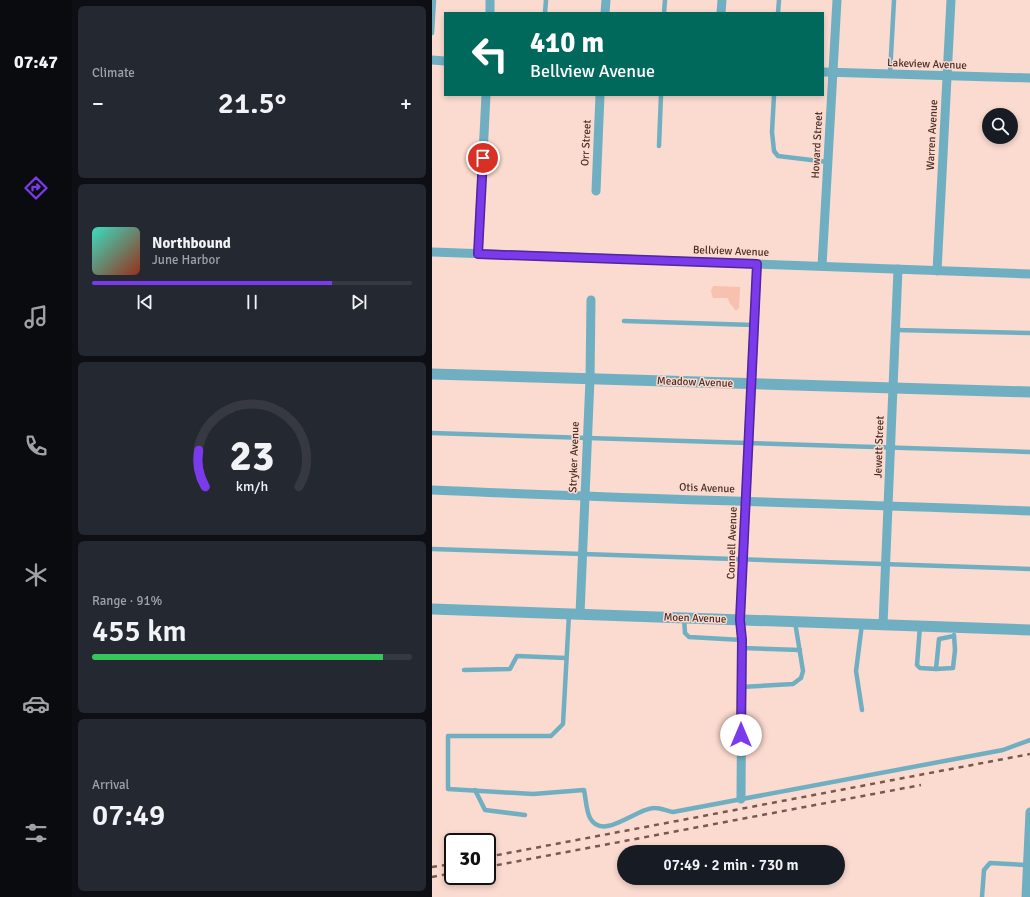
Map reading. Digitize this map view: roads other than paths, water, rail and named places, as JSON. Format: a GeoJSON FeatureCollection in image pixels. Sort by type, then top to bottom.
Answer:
{"type":"FeatureCollection","features":[{"type":"Feature","properties":{"kind":"street"},"geometry":{"type":"LineString","coordinates":[[490,0],[490,12]]}},
{"type":"Feature","properties":{"kind":"street"},"geometry":{"type":"LineString","coordinates":[[605,12],[606,0]]}},
{"type":"Feature","properties":{"kind":"street"},"geometry":{"type":"LineString","coordinates":[[721,12],[722,0]]}},
{"type":"Feature","properties":{"kind":"street","name":"Howard Street"},"geometry":{"type":"LineString","coordinates":[[822,266],[837,0]]}},
{"type":"Feature","properties":{"kind":"street","name":"Warren Avenue"},"geometry":{"type":"LineString","coordinates":[[937,271],[951,0]]}},
{"type":"Feature","properties":{"kind":"street"},"geometry":{"type":"LineString","coordinates":[[432,60],[444,61]]}},
{"type":"Feature","properties":{"kind":"street","name":"Lakeview Avenue"},"geometry":{"type":"LineString","coordinates":[[824,72],[1030,78]]}},
{"type":"Feature","properties":{"kind":"street"},"geometry":{"type":"LineString","coordinates":[[478,254],[486,96]]}},
{"type":"Feature","properties":{"kind":"street","name":"Orr Street"},"geometry":{"type":"LineString","coordinates":[[596,191],[600,96]]}},
{"type":"Feature","properties":{"kind":"street","name":"Bellview Avenue"},"geometry":{"type":"LineString","coordinates":[[432,252],[1030,274]]}},
{"type":"Feature","properties":{"kind":"street","name":"Connell Avenue"},"geometry":{"type":"LineString","coordinates":[[741,799],[742,644],[740,620],[757,264]]}},
{"type":"Feature","properties":{"kind":"street","name":"Jewett Street"},"geometry":{"type":"LineString","coordinates":[[883,625],[898,269]]}},
{"type":"Feature","properties":{"kind":"street","name":"Stryker Avenue"},"geometry":{"type":"LineString","coordinates":[[574,614],[582,554],[590,379],[591,300]]}},
{"type":"Feature","properties":{"kind":"street","name":"Meadow Avenue"},"geometry":{"type":"LineString","coordinates":[[432,374],[1030,392]]}},
{"type":"Feature","properties":{"kind":"street","name":"Otis Avenue"},"geometry":{"type":"LineString","coordinates":[[432,490],[585,497],[889,505],[1030,511]]}},
{"type":"Feature","properties":{"kind":"street","name":"Moen Avenue"},"geometry":{"type":"LineString","coordinates":[[432,609],[920,626],[955,632],[1030,630]]}},
{"type":"Feature","properties":{"kind":"street"},"geometry":{"type":"LineString","coordinates":[[1026,897],[1030,812]]}},
{"type":"Feature","properties":{"kind":"lane"},"geometry":{"type":"LineString","coordinates":[[432,33],[434,0]]}},
{"type":"Feature","properties":{"kind":"lane"},"geometry":{"type":"LineString","coordinates":[[545,12],[546,0]]}},
{"type":"Feature","properties":{"kind":"lane"},"geometry":{"type":"LineString","coordinates":[[664,12],[665,0]]}},
{"type":"Feature","properties":{"kind":"lane"},"geometry":{"type":"LineString","coordinates":[[778,12],[779,0]]}},
{"type":"Feature","properties":{"kind":"lane"},"geometry":{"type":"LineString","coordinates":[[890,74],[894,0]]}},
{"type":"Feature","properties":{"kind":"lane"},"geometry":{"type":"LineString","coordinates":[[659,146],[661,96]]}},
{"type":"Feature","properties":{"kind":"lane"},"geometry":{"type":"LineString","coordinates":[[774,96],[772,132],[774,152],[778,156],[828,162]]}},
{"type":"Feature","properties":{"kind":"lane"},"geometry":{"type":"LineString","coordinates":[[624,321],[754,326]]}},
{"type":"Feature","properties":{"kind":"lane"},"geometry":{"type":"LineString","coordinates":[[896,330],[1030,333]]}},
{"type":"Feature","properties":{"kind":"lane"},"geometry":{"type":"LineString","coordinates":[[432,433],[1030,452]]}},
{"type":"Feature","properties":{"kind":"lane"},"geometry":{"type":"LineString","coordinates":[[432,549],[1030,569]]}},
{"type":"Feature","properties":{"kind":"lane"},"geometry":{"type":"LineString","coordinates":[[574,614],[566,658],[563,724],[551,736],[448,736],[448,789],[533,794],[584,790],[590,817],[594,823],[603,826],[615,825],[643,810],[655,808],[673,812],[1003,750],[1030,740]]}},
{"type":"Feature","properties":{"kind":"lane"},"geometry":{"type":"LineString","coordinates":[[684,618],[685,633],[689,637],[800,650]]}},
{"type":"Feature","properties":{"kind":"lane"},"geometry":{"type":"LineString","coordinates":[[741,687],[793,684],[801,678],[803,670],[795,622]]}},
{"type":"Feature","properties":{"kind":"lane"},"geometry":{"type":"LineString","coordinates":[[862,624],[856,671],[862,710]]}},
{"type":"Feature","properties":{"kind":"lane"},"geometry":{"type":"LineString","coordinates":[[920,626],[917,664],[920,668],[936,670],[953,668],[955,632],[939,639],[936,670]]}},
{"type":"Feature","properties":{"kind":"lane"},"geometry":{"type":"LineString","coordinates":[[464,670],[510,669],[517,656],[566,658]]}},
{"type":"Feature","properties":{"kind":"lane"},"geometry":{"type":"LineString","coordinates":[[475,790],[485,810],[525,815]]}},
{"type":"Feature","properties":{"kind":"lane"},"geometry":{"type":"LineString","coordinates":[[982,897],[984,870],[990,863],[1027,865]]}},
{"type":"Feature","properties":{"kind":"railway"},"geometry":{"type":"LineString","coordinates":[[496,855],[1030,754]]}},
{"type":"Feature","properties":{"kind":"railway"},"geometry":{"type":"LineString","coordinates":[[496,865],[921,785]]}},
{"type":"Feature","properties":{"kind":"railway"},"geometry":{"type":"LineString","coordinates":[[432,867],[444,865]]}},
{"type":"Feature","properties":{"kind":"railway"},"geometry":{"type":"LineString","coordinates":[[432,877],[444,875]]}}]}
